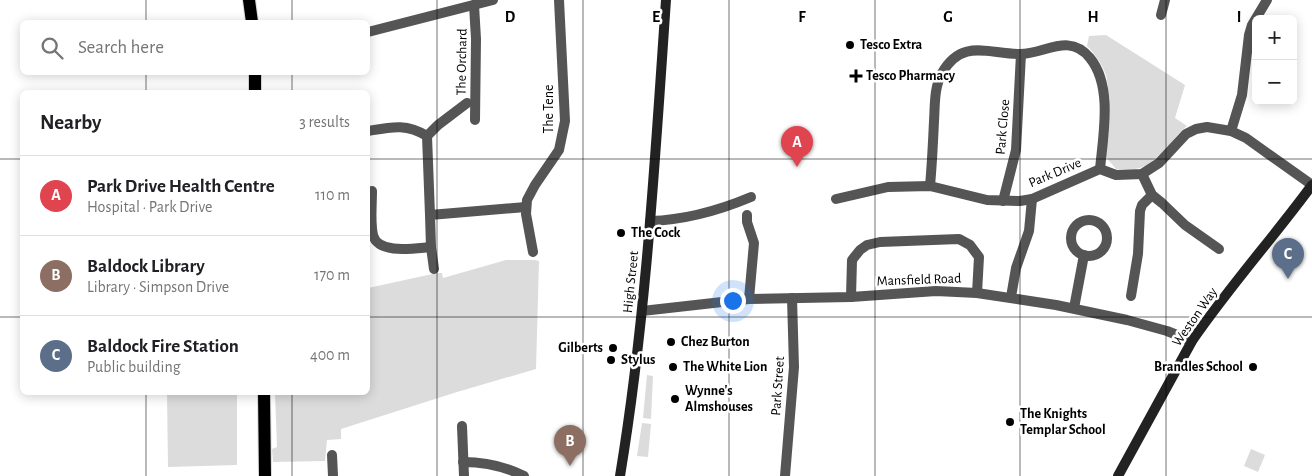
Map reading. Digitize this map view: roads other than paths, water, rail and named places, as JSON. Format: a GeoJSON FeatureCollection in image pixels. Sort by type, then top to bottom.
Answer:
{"type":"FeatureCollection","features":[{"type":"Feature","properties":{"kind":"main road"},"geometry":{"type":"LineString","coordinates":[[249,0],[252,20]]}},
{"type":"Feature","properties":{"kind":"main road","name":"High Street"},"geometry":{"type":"LineString","coordinates":[[620,476],[636,370],[642,311],[666,0]]}},
{"type":"Feature","properties":{"kind":"main road"},"geometry":{"type":"LineString","coordinates":[[255,75],[255,90]]}},
{"type":"Feature","properties":{"kind":"main road","name":"Weston Way"},"geometry":{"type":"LineString","coordinates":[[1118,476],[1192,341],[1312,185]]}},
{"type":"Feature","properties":{"kind":"main road"},"geometry":{"type":"LineString","coordinates":[[264,395],[265,476]]}},
{"type":"Feature","properties":{"kind":"street","name":"The Tene"},"geometry":{"type":"LineString","coordinates":[[526,207],[532,189],[559,150],[564,132],[558,0]]}},
{"type":"Feature","properties":{"kind":"street"},"geometry":{"type":"LineString","coordinates":[[1161,15],[1165,0]]}},
{"type":"Feature","properties":{"kind":"street"},"geometry":{"type":"LineString","coordinates":[[1231,131],[1242,95],[1252,24],[1267,0]]}},
{"type":"Feature","properties":{"kind":"street"},"geometry":{"type":"LineString","coordinates":[[370,31],[483,2]]}},
{"type":"Feature","properties":{"kind":"street","name":"The Orchard"},"geometry":{"type":"LineString","coordinates":[[475,120],[476,39],[483,2]]}},
{"type":"Feature","properties":{"kind":"street"},"geometry":{"type":"LineString","coordinates":[[930,186],[938,80],[948,64],[958,55],[973,50],[1021,54],[1064,45],[1080,49],[1092,60],[1102,79],[1104,106],[1100,169]]}},
{"type":"Feature","properties":{"kind":"street","name":"Park Close"},"geometry":{"type":"LineString","coordinates":[[1003,201],[1016,150],[1021,54]]}},
{"type":"Feature","properties":{"kind":"street"},"geometry":{"type":"LineString","coordinates":[[434,269],[431,247],[427,136],[466,103]]}},
{"type":"Feature","properties":{"kind":"street"},"geometry":{"type":"LineString","coordinates":[[370,131],[403,127],[414,129],[427,136]]}},
{"type":"Feature","properties":{"kind":"street"},"geometry":{"type":"LineString","coordinates":[[1219,249],[1184,225],[1162,202],[1152,195],[1142,174],[1159,163],[1191,131],[1207,127],[1231,131],[1246,138],[1312,185]]}},
{"type":"Feature","properties":{"kind":"street","name":"Park Drive"},"geometry":{"type":"LineString","coordinates":[[836,199],[888,187],[930,186],[987,200],[1032,199],[1100,169],[1116,175],[1142,174]]}},
{"type":"Feature","properties":{"kind":"street"},"geometry":{"type":"LineString","coordinates":[[372,191],[373,235],[377,243],[388,248],[431,247]]}},
{"type":"Feature","properties":{"kind":"street"},"geometry":{"type":"LineString","coordinates":[[1131,296],[1138,254],[1140,211],[1142,205],[1152,195]]}},
{"type":"Feature","properties":{"kind":"street"},"geometry":{"type":"LineString","coordinates":[[650,221],[695,214],[751,197]]}},
{"type":"Feature","properties":{"kind":"street"},"geometry":{"type":"LineString","coordinates":[[1011,297],[1019,256],[1029,231],[1032,199]]}},
{"type":"Feature","properties":{"kind":"street"},"geometry":{"type":"LineString","coordinates":[[430,215],[526,207],[533,252]]}},
{"type":"Feature","properties":{"kind":"street"},"geometry":{"type":"LineString","coordinates":[[746,215],[746,222],[754,243],[749,300]]}},
{"type":"Feature","properties":{"kind":"street"},"geometry":{"type":"LineString","coordinates":[[851,297],[852,260],[867,245],[880,242],[951,238],[965,242],[979,257],[977,293]]}},
{"type":"Feature","properties":{"kind":"street"},"geometry":{"type":"LineString","coordinates":[[1074,308],[1084,255]]}},
{"type":"Feature","properties":{"kind":"street","name":"Mansfield Road"},"geometry":{"type":"LineString","coordinates":[[642,311],[749,300],[851,297],[936,291],[977,293],[1074,308],[1167,331],[1192,341]]}},
{"type":"Feature","properties":{"kind":"street","name":"Park Street"},"geometry":{"type":"LineString","coordinates":[[785,476],[794,358],[792,298]]}},
{"type":"Feature","properties":{"kind":"street"},"geometry":{"type":"LineString","coordinates":[[462,426],[464,476]]}},
{"type":"Feature","properties":{"kind":"street"},"geometry":{"type":"LineString","coordinates":[[332,455],[333,476]]}},
{"type":"Feature","properties":{"kind":"street"},"geometry":{"type":"LineString","coordinates":[[463,462],[497,465],[509,468],[524,476]]}},
{"type":"Feature","properties":{"kind":"place","name":"Tesco Extra"},"geometry":{"type":"Point","coordinates":[850,45]}},
{"type":"Feature","properties":{"kind":"place","name":"Tesco Pharmacy"},"geometry":{"type":"Point","coordinates":[856,76]}},
{"type":"Feature","properties":{"kind":"place","name":"Park Drive Health Centre"},"geometry":{"type":"Point","coordinates":[797,167]}},
{"type":"Feature","properties":{"kind":"place","name":"The Cock"},"geometry":{"type":"Point","coordinates":[621,233]}},
{"type":"Feature","properties":{"kind":"place","name":"Baldock Fire Station"},"geometry":{"type":"Point","coordinates":[1288,279]}},
{"type":"Feature","properties":{"kind":"place","name":"Chez Burton"},"geometry":{"type":"Point","coordinates":[671,342]}},
{"type":"Feature","properties":{"kind":"place","name":"Gilberts"},"geometry":{"type":"Point","coordinates":[613,348]}},
{"type":"Feature","properties":{"kind":"place","name":"Stylus"},"geometry":{"type":"Point","coordinates":[611,360]}},
{"type":"Feature","properties":{"kind":"place","name":"The White Lion"},"geometry":{"type":"Point","coordinates":[673,367]}},
{"type":"Feature","properties":{"kind":"place","name":"Brandles School"},"geometry":{"type":"Point","coordinates":[1253,367]}},
{"type":"Feature","properties":{"kind":"place","name":"Wynne's Almshouses"},"geometry":{"type":"Point","coordinates":[675,399]}},
{"type":"Feature","properties":{"kind":"place","name":"The Knights Templar School"},"geometry":{"type":"Point","coordinates":[1010,422]}},
{"type":"Feature","properties":{"kind":"place","name":"Baldock Library"},"geometry":{"type":"Point","coordinates":[570,466]}}]}
